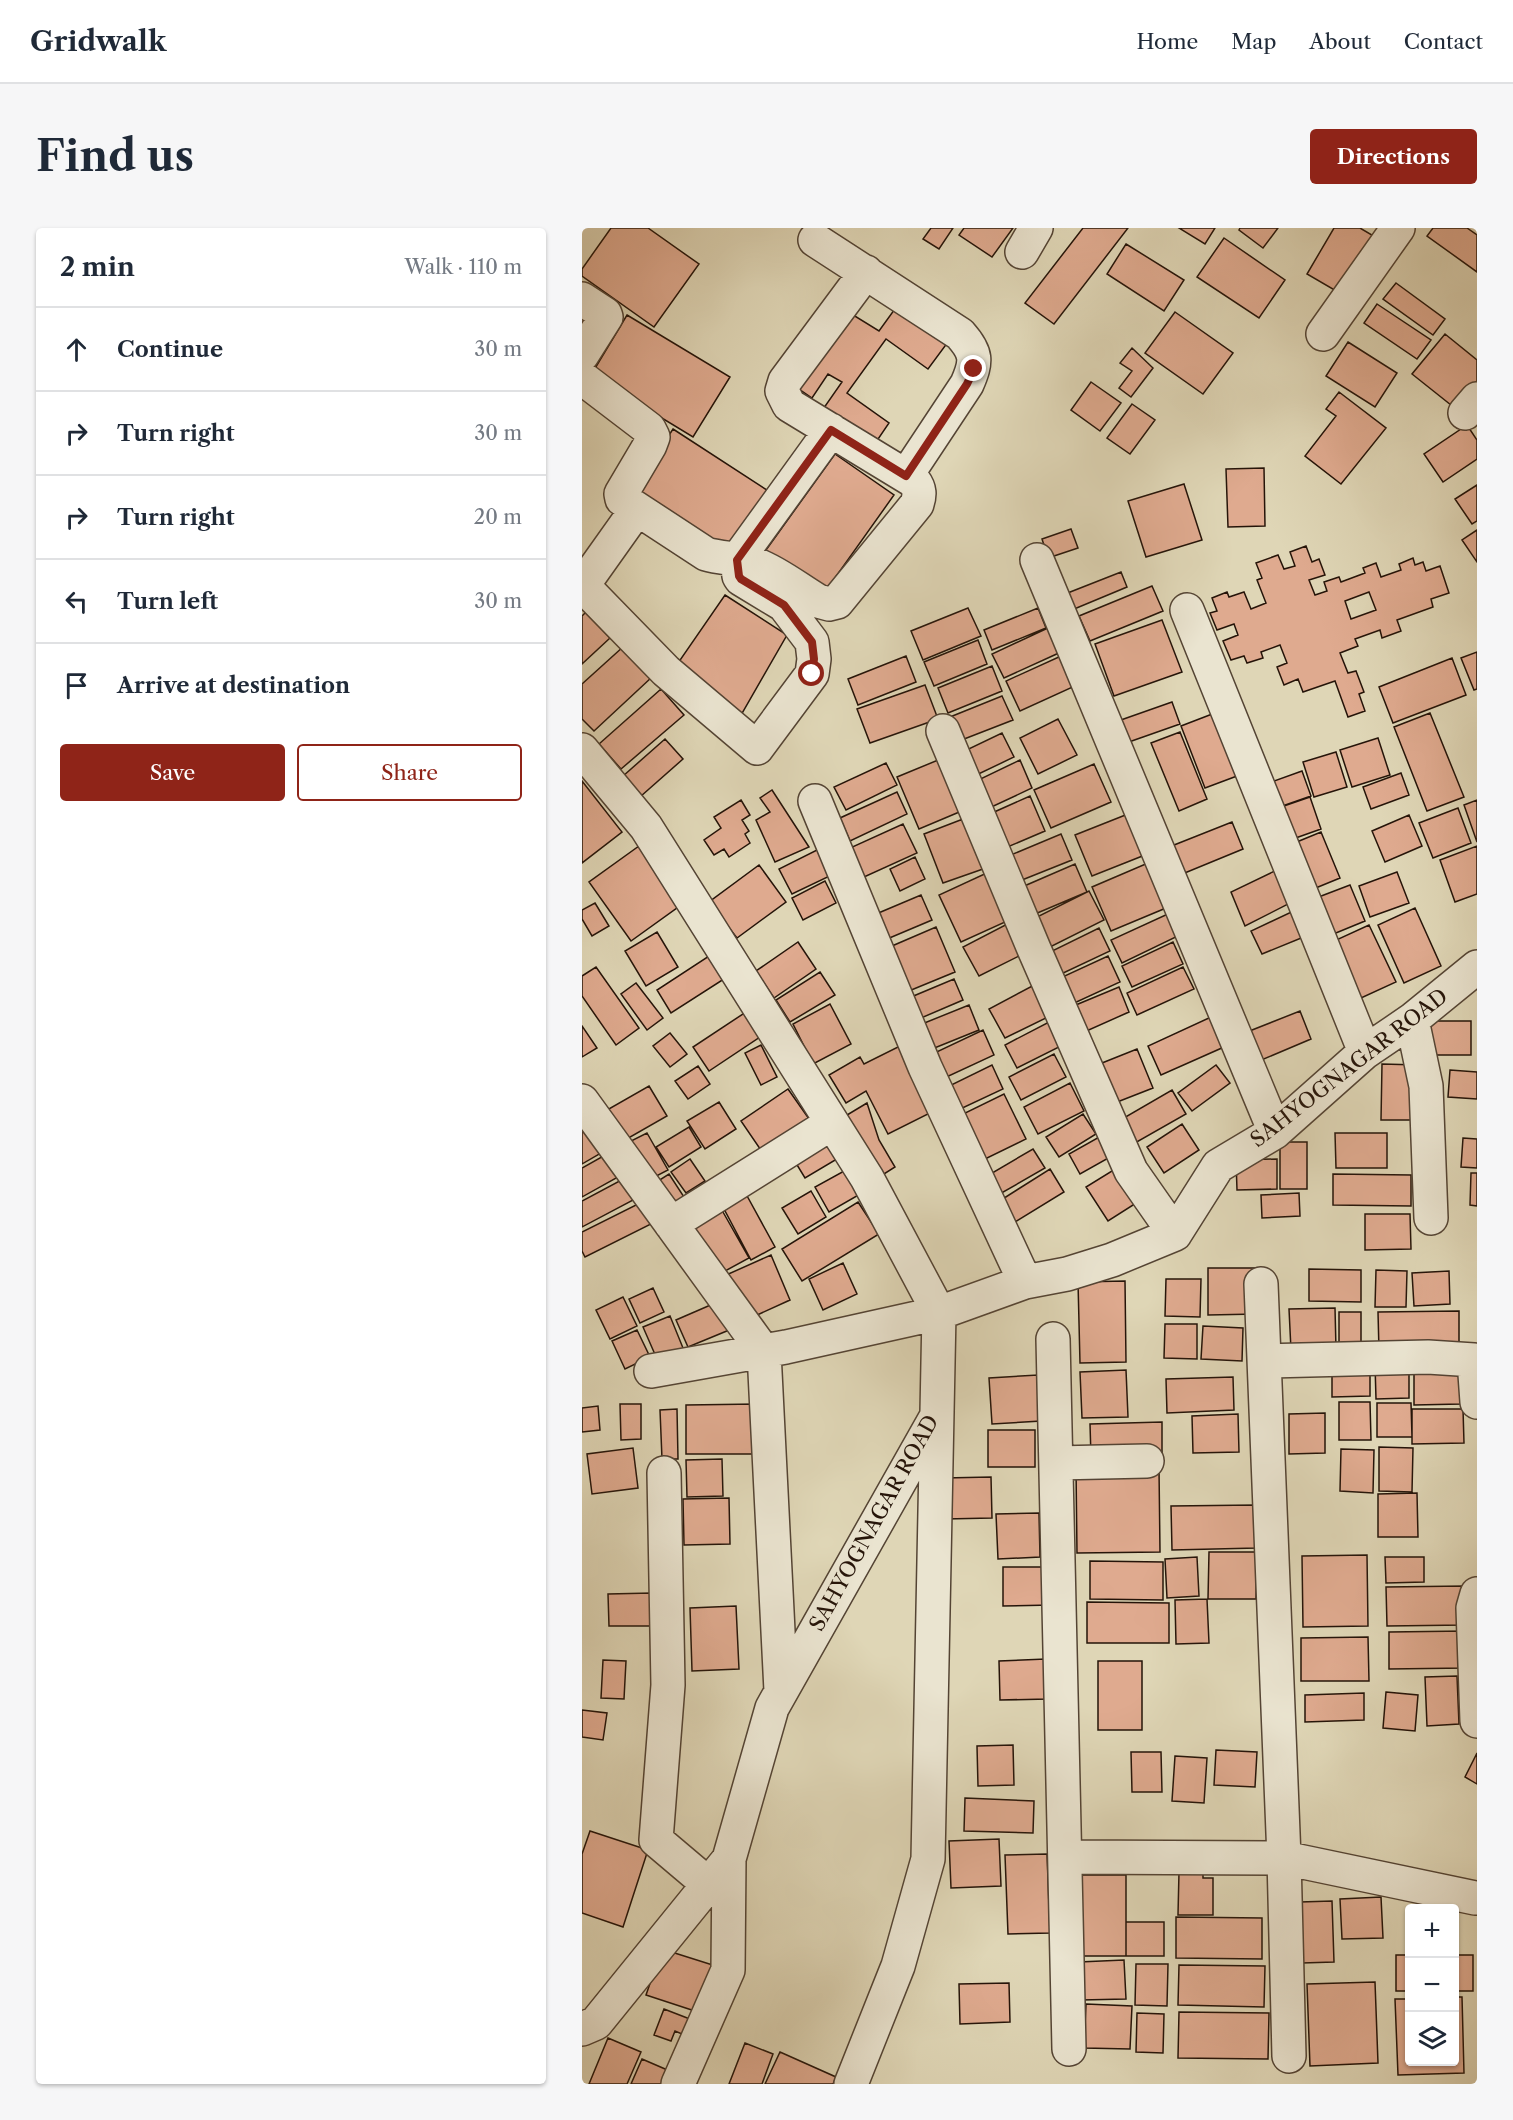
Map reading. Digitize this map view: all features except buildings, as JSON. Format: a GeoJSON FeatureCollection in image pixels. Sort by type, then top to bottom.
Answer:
{"type":"FeatureCollection","features":[{"type":"Feature","properties":{"kind":"street"},"geometry":{"type":"LineString","coordinates":[[1323,334],[1398,228]]}},
{"type":"Feature","properties":{"kind":"street"},"geometry":{"type":"LineString","coordinates":[[811,232],[866,272],[960,334],[975,355],[974,369],[967,384],[906,476]]}},
{"type":"Feature","properties":{"kind":"street"},"geometry":{"type":"LineString","coordinates":[[582,378],[649,429],[653,437],[621,494],[622,499],[706,554],[759,565],[818,601],[829,604],[837,602],[917,504],[920,496],[919,488],[914,481],[789,405],[782,391],[785,381],[866,272]]}},
{"type":"Feature","properties":{"kind":"street"},"geometry":{"type":"LineString","coordinates":[[582,299],[606,317],[582,355]]}},
{"type":"Feature","properties":{"kind":"street"},"geometry":{"type":"LineString","coordinates":[[638,509],[588,578],[586,584],[588,591],[666,671],[757,748],[812,674],[814,659],[812,642],[784,605],[741,579],[737,560],[831,430]]}},
{"type":"Feature","properties":{"kind":"street"},"geometry":{"type":"LineString","coordinates":[[1037,560],[1275,1132]]}},
{"type":"Feature","properties":{"kind":"street"},"geometry":{"type":"LineString","coordinates":[[1187,610],[1365,1052]]}},
{"type":"Feature","properties":{"kind":"street"},"geometry":{"type":"LineString","coordinates":[[651,1371],[764,1352],[939,1313],[1025,1282],[1067,1274],[1112,1260],[1175,1234],[1131,1171],[943,731]]}},
{"type":"Feature","properties":{"kind":"street"},"geometry":{"type":"LineString","coordinates":[[582,750],[646,827],[867,1179],[939,1313]]}},
{"type":"Feature","properties":{"kind":"street"},"geometry":{"type":"LineString","coordinates":[[815,801],[925,1067],[1025,1282]]}},
{"type":"Feature","properties":{"kind":"street","name":"SAHYOGNAGAR ROAD"},"geometry":{"type":"LineString","coordinates":[[1175,1234],[1218,1166],[1275,1132],[1365,1052],[1412,1020],[1477,967]]}},
{"type":"Feature","properties":{"kind":"street"},"geometry":{"type":"LineString","coordinates":[[1412,1020],[1426,1086],[1431,1218]]}},
{"type":"Feature","properties":{"kind":"street"},"geometry":{"type":"LineString","coordinates":[[582,1101],[764,1352],[781,1690]]}},
{"type":"Feature","properties":{"kind":"street"},"geometry":{"type":"LineString","coordinates":[[671,1224],[832,1123]]}},
{"type":"Feature","properties":{"kind":"street"},"geometry":{"type":"LineString","coordinates":[[1261,1284],[1284,1858],[1289,2056]]}},
{"type":"Feature","properties":{"kind":"street","name":"SAHYOGNAGAR ROAD"},"geometry":{"type":"LineString","coordinates":[[582,2030],[596,2023],[729,1859],[772,1708],[937,1415],[939,1313]]}},
{"type":"Feature","properties":{"kind":"street"},"geometry":{"type":"LineString","coordinates":[[1053,1339],[1069,2049]]}},
{"type":"Feature","properties":{"kind":"street"},"geometry":{"type":"LineString","coordinates":[[1264,1361],[1428,1357],[1476,1361],[1477,1402]]}},
{"type":"Feature","properties":{"kind":"street"},"geometry":{"type":"LineString","coordinates":[[850,2084],[898,1966],[928,1859],[937,1415]]}},
{"type":"Feature","properties":{"kind":"street"},"geometry":{"type":"LineString","coordinates":[[1056,1463],[1147,1461]]}},
{"type":"Feature","properties":{"kind":"street"},"geometry":{"type":"LineString","coordinates":[[664,1473],[668,1685],[656,1840],[708,1884]]}},
{"type":"Feature","properties":{"kind":"street"},"geometry":{"type":"LineString","coordinates":[[1477,1594],[1473,1608],[1477,1721]]}},
{"type":"Feature","properties":{"kind":"street"},"geometry":{"type":"LineString","coordinates":[[1066,1857],[1284,1858],[1476,1897]]}},
{"type":"Feature","properties":{"kind":"street"},"geometry":{"type":"LineString","coordinates":[[678,2084],[728,1970],[729,1859]]}},
{"type":"Feature","properties":{"kind":"route"},"geometry":{"type":"LineString","coordinates":[[812,674],[814,659],[812,642],[784,605],[741,579],[737,560],[831,430],[906,476],[967,384],[974,369]]}}]}
